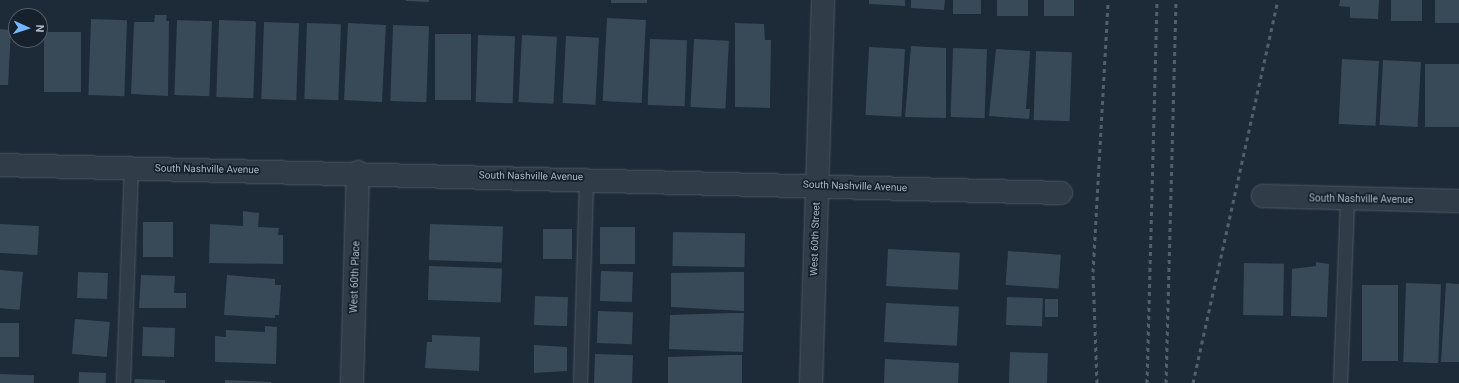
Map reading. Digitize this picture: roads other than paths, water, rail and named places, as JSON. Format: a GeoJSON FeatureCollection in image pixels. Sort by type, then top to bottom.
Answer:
{"type":"FeatureCollection","features":[{"type":"Feature","properties":{"kind":"street","name":"West 60th Street"},"geometry":{"type":"LineString","coordinates":[[811,383],[823,0]]}},
{"type":"Feature","properties":{"kind":"street","name":"South Nashville Avenue"},"geometry":{"type":"LineString","coordinates":[[0,165],[586,178],[1061,193]]}},
{"type":"Feature","properties":{"kind":"street","name":"West 60th Place"},"geometry":{"type":"LineString","coordinates":[[352,383],[358,172]]}},
{"type":"Feature","properties":{"kind":"street","name":"South Nashville Avenue"},"geometry":{"type":"LineString","coordinates":[[1263,196],[1459,201]]}},
{"type":"Feature","properties":{"kind":"lane"},"geometry":{"type":"LineString","coordinates":[[123,383],[131,167]]}},
{"type":"Feature","properties":{"kind":"lane"},"geometry":{"type":"LineString","coordinates":[[580,383],[586,178]]}},
{"type":"Feature","properties":{"kind":"lane"},"geometry":{"type":"LineString","coordinates":[[1340,383],[1347,198]]}},
{"type":"Feature","properties":{"kind":"railway"},"geometry":{"type":"LineString","coordinates":[[1097,383],[1093,272],[1108,0]]}},
{"type":"Feature","properties":{"kind":"railway"},"geometry":{"type":"LineString","coordinates":[[1147,383],[1157,0]]}},
{"type":"Feature","properties":{"kind":"railway"},"geometry":{"type":"LineString","coordinates":[[1166,383],[1176,0]]}},
{"type":"Feature","properties":{"kind":"railway"},"geometry":{"type":"LineString","coordinates":[[1193,383],[1278,0]]}}]}
